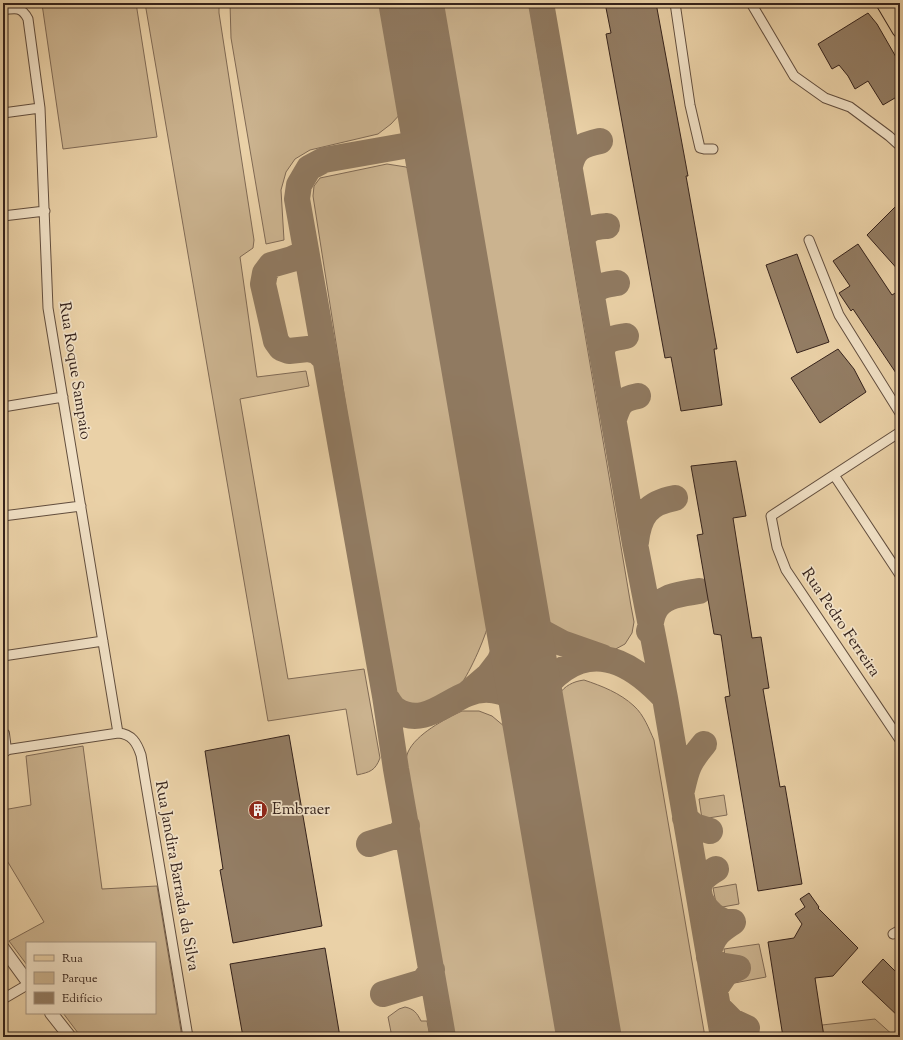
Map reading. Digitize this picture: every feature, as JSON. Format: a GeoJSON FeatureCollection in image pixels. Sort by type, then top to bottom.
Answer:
{"type":"FeatureCollection","features":[{"type":"Feature","properties":{"kind":"main road"},"geometry":{"type":"LineString","coordinates":[[884,3],[900,30]]}},
{"type":"Feature","properties":{"kind":"street"},"geometry":{"type":"LineString","coordinates":[[675,3],[690,105],[700,148],[713,149]]}},
{"type":"Feature","properties":{"kind":"street"},"geometry":{"type":"LineString","coordinates":[[751,3],[794,76],[826,98],[850,107],[900,146]]}},
{"type":"Feature","properties":{"kind":"street","name":"Rua Roque Sampaio"},"geometry":{"type":"LineString","coordinates":[[3,10],[16,8],[25,12],[28,19],[40,108],[48,308],[118,733]]}},
{"type":"Feature","properties":{"kind":"street"},"geometry":{"type":"LineString","coordinates":[[3,113],[40,108]]}},
{"type":"Feature","properties":{"kind":"street"},"geometry":{"type":"LineString","coordinates":[[3,216],[45,211]]}},
{"type":"Feature","properties":{"kind":"street"},"geometry":{"type":"LineString","coordinates":[[809,240],[839,315],[900,413]]}},
{"type":"Feature","properties":{"kind":"street"},"geometry":{"type":"LineString","coordinates":[[3,407],[63,397]]}},
{"type":"Feature","properties":{"kind":"street"},"geometry":{"type":"LineString","coordinates":[[900,432],[834,475],[900,575]]}},
{"type":"Feature","properties":{"kind":"street","name":"Rua Pedro Ferreira"},"geometry":{"type":"LineString","coordinates":[[834,475],[771,516],[777,547],[786,570],[900,740]]}},
{"type":"Feature","properties":{"kind":"street"},"geometry":{"type":"LineString","coordinates":[[3,516],[81,506]]}},
{"type":"Feature","properties":{"kind":"street"},"geometry":{"type":"LineString","coordinates":[[3,656],[103,641]]}},
{"type":"Feature","properties":{"kind":"street"},"geometry":{"type":"LineString","coordinates":[[3,734],[4,750],[118,733]]}},
{"type":"Feature","properties":{"kind":"street","name":"Rua Jandira Barrada da Silva"},"geometry":{"type":"LineString","coordinates":[[118,733],[129,736],[137,744],[140,755],[188,1037]]}},
{"type":"Feature","properties":{"kind":"street"},"geometry":{"type":"LineString","coordinates":[[3,948],[26,980]]}},
{"type":"Feature","properties":{"kind":"street"},"geometry":{"type":"LineString","coordinates":[[3,999],[26,986]]}},
{"type":"Feature","properties":{"kind":"street"},"geometry":{"type":"LineString","coordinates":[[52,1014],[70,1037]]}},
{"type":"Feature","properties":{"kind":"green space"},"geometry":{"type":"Polygon","coordinates":[[[136,3],[157,137],[63,149],[42,4],[136,3]]]}},
{"type":"Feature","properties":{"kind":"green space"},"geometry":{"type":"Polygon","coordinates":[[[145,3],[219,3],[219,13],[254,240],[253,248],[240,257],[257,377],[306,371],[309,386],[240,399],[288,679],[364,669],[380,758],[372,770],[365,773],[357,775],[346,709],[268,721],[145,3]]]}},
{"type":"Feature","properties":{"kind":"green space"},"geometry":{"type":"Polygon","coordinates":[[[230,3],[385,3],[403,111],[391,124],[378,134],[310,150],[295,159],[286,172],[281,190],[284,240],[266,244],[231,38],[230,3]]]}},
{"type":"Feature","properties":{"kind":"green space"},"geometry":{"type":"Polygon","coordinates":[[[428,3],[529,3],[634,622],[632,633],[625,644],[612,651],[598,650],[553,633],[544,626],[535,613],[428,3]]]}},
{"type":"Feature","properties":{"kind":"green space"},"geometry":{"type":"Polygon","coordinates":[[[387,164],[406,167],[414,175],[490,600],[489,623],[486,632],[473,662],[460,686],[448,698],[440,703],[431,707],[414,710],[398,704],[391,694],[313,196],[314,186],[320,178],[387,164]]]}},
{"type":"Feature","properties":{"kind":"green space"},"geometry":{"type":"Polygon","coordinates":[[[584,680],[610,690],[623,697],[634,706],[643,718],[654,740],[705,1037],[606,1037],[551,722],[556,699],[569,685],[584,680]]]}},
{"type":"Feature","properties":{"kind":"green space"},"geometry":{"type":"Polygon","coordinates":[[[462,711],[479,711],[492,716],[511,732],[564,1037],[451,1037],[406,777],[406,758],[412,745],[424,733],[462,711]]]}},
{"type":"Feature","properties":{"kind":"green space"},"geometry":{"type":"Polygon","coordinates":[[[83,746],[102,889],[157,886],[182,1037],[81,1037],[64,1014],[156,1014],[156,942],[26,942],[26,964],[9,941],[44,922],[3,854],[3,810],[31,805],[26,756],[83,746]]]}},
{"type":"Feature","properties":{"kind":"green space"},"geometry":{"type":"Polygon","coordinates":[[[724,795],[727,815],[702,819],[699,799],[724,795]]]}},
{"type":"Feature","properties":{"kind":"green space"},"geometry":{"type":"Polygon","coordinates":[[[736,884],[739,904],[717,908],[713,888],[736,884]]]}},
{"type":"Feature","properties":{"kind":"green space"},"geometry":{"type":"Polygon","coordinates":[[[759,944],[766,977],[729,984],[724,949],[759,944]]]}},
{"type":"Feature","properties":{"kind":"green space"},"geometry":{"type":"Polygon","coordinates":[[[405,1007],[415,1012],[421,1021],[427,1021],[430,1037],[392,1037],[388,1017],[399,1009],[405,1007]]]}},
{"type":"Feature","properties":{"kind":"green space"},"geometry":{"type":"Polygon","coordinates":[[[875,1019],[895,1037],[824,1037],[822,1025],[875,1019]]]}},
{"type":"Feature","properties":{"kind":"building"},"geometry":{"type":"Polygon","coordinates":[[[605,3],[656,3],[688,176],[686,176],[717,349],[714,349],[722,405],[681,411],[671,357],[665,358],[606,34],[611,33],[605,3]]]}},
{"type":"Feature","properties":{"kind":"building"},"geometry":{"type":"Polygon","coordinates":[[[868,13],[877,24],[900,64],[900,95],[883,105],[868,81],[855,89],[848,76],[839,65],[832,69],[818,44],[868,13]]]}},
{"type":"Feature","properties":{"kind":"building"},"geometry":{"type":"Polygon","coordinates":[[[900,202],[900,272],[867,235],[900,202]]]}},
{"type":"Feature","properties":{"kind":"building"},"geometry":{"type":"Polygon","coordinates":[[[858,244],[892,295],[900,290],[900,379],[853,309],[851,311],[839,293],[850,286],[833,261],[858,244]]]}},
{"type":"Feature","properties":{"kind":"building"},"geometry":{"type":"Polygon","coordinates":[[[797,254],[829,342],[797,353],[766,265],[797,254]]]}},
{"type":"Feature","properties":{"kind":"building"},"geometry":{"type":"Polygon","coordinates":[[[838,349],[854,369],[866,392],[820,423],[791,378],[838,349]]]}},
{"type":"Feature","properties":{"kind":"building"},"geometry":{"type":"Polygon","coordinates":[[[736,461],[746,516],[733,518],[752,638],[761,637],[769,688],[763,689],[780,787],[785,786],[802,884],[758,891],[725,697],[730,696],[721,635],[714,634],[697,535],[703,534],[691,466],[736,461]]]}},
{"type":"Feature","properties":{"kind":"building","name":"Embraer"},"geometry":{"type":"Polygon","coordinates":[[[289,735],[322,926],[233,943],[220,870],[223,869],[205,751],[289,735]]]}},
{"type":"Feature","properties":{"kind":"building"},"geometry":{"type":"Polygon","coordinates":[[[809,893],[819,907],[818,908],[858,948],[833,976],[815,978],[824,1037],[783,1037],[768,942],[794,938],[802,924],[795,914],[805,907],[800,899],[809,893]]]}},
{"type":"Feature","properties":{"kind":"building"},"geometry":{"type":"Polygon","coordinates":[[[325,948],[340,1037],[243,1037],[230,964],[325,948]]]}},
{"type":"Feature","properties":{"kind":"building"},"geometry":{"type":"Polygon","coordinates":[[[883,959],[900,976],[900,1018],[862,982],[883,959]]]}},
{"type":"Feature","properties":{"kind":"taxiway"},"geometry":{"type":"LineString","coordinates":[[541,3],[635,544],[665,698],[723,1037]]}},
{"type":"Feature","properties":{"kind":"taxiway"},"geometry":{"type":"LineString","coordinates":[[431,121],[425,134],[415,144],[324,160],[309,168],[299,185],[297,199],[385,696],[396,769],[443,1037]]}},
{"type":"Feature","properties":{"kind":"taxiway"},"geometry":{"type":"LineString","coordinates":[[570,166],[574,155],[580,148],[600,141]]}},
{"type":"Feature","properties":{"kind":"taxiway"},"geometry":{"type":"LineString","coordinates":[[415,144],[426,147],[438,159]]}},
{"type":"Feature","properties":{"kind":"taxiway"},"geometry":{"type":"LineString","coordinates":[[582,239],[584,235],[592,228],[607,226]]}},
{"type":"Feature","properties":{"kind":"taxiway"},"geometry":{"type":"LineString","coordinates":[[306,250],[301,255],[292,259],[271,265],[265,273],[263,284],[276,341],[281,348],[289,351],[308,349],[317,351],[325,359]]}},
{"type":"Feature","properties":{"kind":"taxiway"},"geometry":{"type":"LineString","coordinates":[[592,295],[600,287],[617,283]]}},
{"type":"Feature","properties":{"kind":"taxiway"},"geometry":{"type":"LineString","coordinates":[[602,351],[605,343],[611,339],[626,336]]}},
{"type":"Feature","properties":{"kind":"taxiway"},"geometry":{"type":"LineString","coordinates":[[614,419],[620,405],[625,400],[638,396]]}},
{"type":"Feature","properties":{"kind":"taxiway"},"geometry":{"type":"LineString","coordinates":[[636,542],[637,533],[646,512],[658,503],[675,498]]}},
{"type":"Feature","properties":{"kind":"taxiway"},"geometry":{"type":"LineString","coordinates":[[649,631],[652,617],[657,606],[673,596],[699,591]]}},
{"type":"Feature","properties":{"kind":"taxiway"},"geometry":{"type":"LineString","coordinates":[[468,693],[489,675],[499,662],[508,643],[514,622],[514,599],[522,614],[536,629],[562,643],[602,657]]}},
{"type":"Feature","properties":{"kind":"taxiway"},"geometry":{"type":"LineString","coordinates":[[385,696],[396,710],[406,715],[415,716],[433,712],[458,698],[475,691],[493,690],[501,692],[509,695],[524,705],[531,715],[540,751],[537,716],[540,696],[547,684],[557,675],[564,669],[578,662],[592,658],[606,659],[619,663],[631,669],[643,678],[665,698]]}},
{"type":"Feature","properties":{"kind":"taxiway"},"geometry":{"type":"LineString","coordinates":[[682,790],[689,765],[704,744]]}},
{"type":"Feature","properties":{"kind":"taxiway"},"geometry":{"type":"LineString","coordinates":[[685,818],[694,826],[710,831]]}},
{"type":"Feature","properties":{"kind":"taxiway"},"geometry":{"type":"LineString","coordinates":[[369,844],[398,835],[407,826]]}},
{"type":"Feature","properties":{"kind":"taxiway"},"geometry":{"type":"LineString","coordinates":[[709,951],[718,934],[733,922],[724,921],[708,910],[699,893],[701,881],[716,869]]}},
{"type":"Feature","properties":{"kind":"taxiway"},"geometry":{"type":"LineString","coordinates":[[709,957],[719,965],[738,968],[726,973],[715,989]]}},
{"type":"Feature","properties":{"kind":"taxiway"},"geometry":{"type":"LineString","coordinates":[[383,994],[423,982],[432,970]]}},
{"type":"Feature","properties":{"kind":"taxiway"},"geometry":{"type":"LineString","coordinates":[[718,1007],[732,1021],[747,1028],[732,1037]]}},
{"type":"Feature","properties":{"kind":"runway"},"geometry":{"type":"LineString","coordinates":[[411,3],[589,1037]]}},
{"type":"Feature","properties":{"kind":"place","name":"Embraer"},"geometry":{"type":"Point","coordinates":[258,810]}}]}
